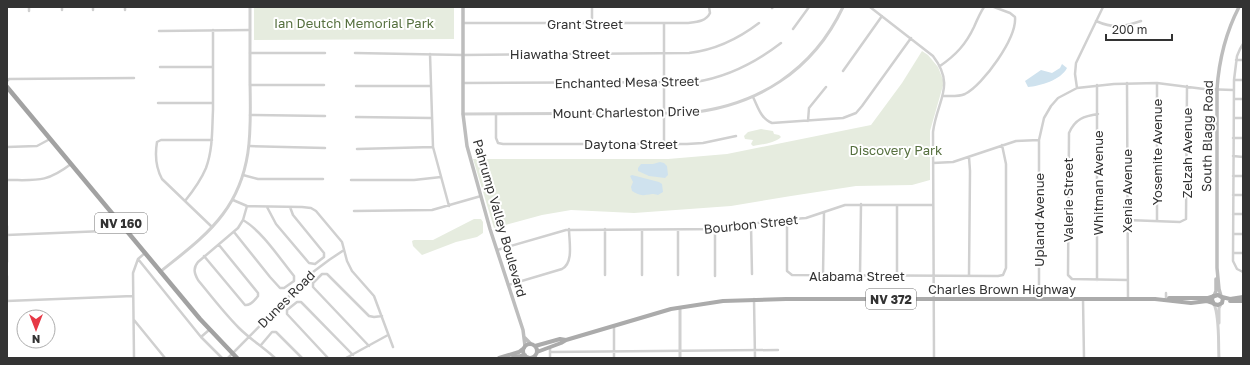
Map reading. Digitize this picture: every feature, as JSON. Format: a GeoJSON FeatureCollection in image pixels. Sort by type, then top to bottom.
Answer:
{"type":"FeatureCollection","features":[{"type":"Feature","properties":{"kind":"highway","name":"NV 160"},"geometry":{"type":"LineString","coordinates":[[7,87],[209,330],[236,358]]}},
{"type":"Feature","properties":{"kind":"main road","name":"Pahrump Valley Boulevard"},"geometry":{"type":"LineString","coordinates":[[463,7],[463,114],[468,151],[524,338],[524,347]]}},
{"type":"Feature","properties":{"kind":"main road","name":"South Blagg Road"},"geometry":{"type":"LineString","coordinates":[[1221,296],[1219,289],[1218,268],[1217,89],[1219,67],[1224,44],[1239,7]]}},
{"type":"Feature","properties":{"kind":"main road","name":"South Blagg Road"},"geometry":{"type":"LineString","coordinates":[[1214,296],[1218,268]]}},
{"type":"Feature","properties":{"kind":"main road","name":"NV 372"},"geometry":{"type":"LineString","coordinates":[[1214,296],[1218,294],[1229,299],[1243,297]]}},
{"type":"Feature","properties":{"kind":"main road","name":"Charles Brown Highway"},"geometry":{"type":"LineString","coordinates":[[536,355],[551,346],[566,340],[614,325],[680,308],[716,302],[754,299],[1155,299],[1166,297],[1208,298],[1214,296]]}},
{"type":"Feature","properties":{"kind":"main road"},"geometry":{"type":"LineString","coordinates":[[1214,296],[1212,300],[1214,304]]}},
{"type":"Feature","properties":{"kind":"main road"},"geometry":{"type":"LineString","coordinates":[[1221,296],[1223,300],[1221,304]]}},
{"type":"Feature","properties":{"kind":"main road","name":"Charles Brown Highway"},"geometry":{"type":"LineString","coordinates":[[1166,297],[1191,303],[1207,301],[1214,304]]}},
{"type":"Feature","properties":{"kind":"main road","name":"NV 372"},"geometry":{"type":"LineString","coordinates":[[1214,304],[1218,305],[1226,301],[1243,301]]}},
{"type":"Feature","properties":{"kind":"main road"},"geometry":{"type":"LineString","coordinates":[[524,338],[533,345],[536,355]]}},
{"type":"Feature","properties":{"kind":"main road","name":"Charles Brown Highway"},"geometry":{"type":"LineString","coordinates":[[533,345],[560,339],[566,340]]}},
{"type":"Feature","properties":{"kind":"main road","name":"NV 372"},"geometry":{"type":"LineString","coordinates":[[499,358],[519,352],[524,347],[533,345]]}},
{"type":"Feature","properties":{"kind":"main road"},"geometry":{"type":"LineString","coordinates":[[524,347],[524,352],[528,357]]}},
{"type":"Feature","properties":{"kind":"main road","name":"NV 372"},"geometry":{"type":"LineString","coordinates":[[513,358],[532,357],[536,355]]}},
{"type":"Feature","properties":{"kind":"street"},"geometry":{"type":"LineString","coordinates":[[160,272],[212,228],[233,200],[243,175],[250,146],[250,7]]}},
{"type":"Feature","properties":{"kind":"street"},"geometry":{"type":"LineString","coordinates":[[592,7],[592,24]]}},
{"type":"Feature","properties":{"kind":"street","name":"Grant Street"},"geometry":{"type":"LineString","coordinates":[[463,23],[592,24],[692,22],[707,18],[710,13],[709,7]]}},
{"type":"Feature","properties":{"kind":"street"},"geometry":{"type":"LineString","coordinates":[[793,29],[809,7]]}},
{"type":"Feature","properties":{"kind":"street","name":"Mount Charleston Drive"},"geometry":{"type":"LineString","coordinates":[[463,114],[664,114],[708,111],[724,108],[753,97],[775,85],[792,73],[822,42],[833,26],[843,7]]}},
{"type":"Feature","properties":{"kind":"street"},"geometry":{"type":"LineString","coordinates":[[870,7],[932,56],[940,66],[944,78],[943,96],[934,126],[934,358]]}},
{"type":"Feature","properties":{"kind":"street"},"geometry":{"type":"LineString","coordinates":[[940,66],[956,54],[962,47],[984,7]]}},
{"type":"Feature","properties":{"kind":"street"},"geometry":{"type":"LineString","coordinates":[[943,96],[957,96],[966,93],[989,71],[1009,40],[1014,28],[1015,20],[1013,15],[994,7]]}},
{"type":"Feature","properties":{"kind":"street"},"geometry":{"type":"LineString","coordinates":[[1077,88],[1075,74],[1076,64],[1103,7]]}},
{"type":"Feature","properties":{"kind":"street"},"geometry":{"type":"LineString","coordinates":[[843,71],[882,16]]}},
{"type":"Feature","properties":{"kind":"street"},"geometry":{"type":"LineString","coordinates":[[1096,21],[1118,27],[1141,21]]}},
{"type":"Feature","properties":{"kind":"street"},"geometry":{"type":"LineString","coordinates":[[664,23],[664,144]]}},
{"type":"Feature","properties":{"kind":"street","name":"Hiawatha Street"},"geometry":{"type":"LineString","coordinates":[[355,53],[463,55],[664,54],[695,52],[715,47],[733,40],[759,23]]}},
{"type":"Feature","properties":{"kind":"street"},"geometry":{"type":"LineString","coordinates":[[185,201],[200,180],[206,167],[212,140],[212,30]]}},
{"type":"Feature","properties":{"kind":"street"},"geometry":{"type":"LineString","coordinates":[[159,31],[250,30]]}},
{"type":"Feature","properties":{"kind":"street"},"geometry":{"type":"LineString","coordinates":[[753,97],[761,114],[770,122],[777,123],[843,118],[856,113],[862,106],[911,38]]}},
{"type":"Feature","properties":{"kind":"street","name":"Enchanted Mesa Street"},"geometry":{"type":"LineString","coordinates":[[463,83],[695,82],[730,74],[761,58],[781,43]]}},
{"type":"Feature","properties":{"kind":"street"},"geometry":{"type":"LineString","coordinates":[[1243,44],[1236,60],[1233,90],[1233,264],[1237,270],[1243,272]]}},
{"type":"Feature","properties":{"kind":"street"},"geometry":{"type":"LineString","coordinates":[[250,54],[325,53]]}},
{"type":"Feature","properties":{"kind":"street"},"geometry":{"type":"LineString","coordinates":[[430,54],[432,147],[449,206]]}},
{"type":"Feature","properties":{"kind":"street"},"geometry":{"type":"LineString","coordinates":[[1236,60],[1243,60]]}},
{"type":"Feature","properties":{"kind":"street"},"geometry":{"type":"LineString","coordinates":[[160,67],[213,67]]}},
{"type":"Feature","properties":{"kind":"street"},"geometry":{"type":"LineString","coordinates":[[7,80],[134,78]]}},
{"type":"Feature","properties":{"kind":"street"},"geometry":{"type":"LineString","coordinates":[[1234,80],[1243,80]]}},
{"type":"Feature","properties":{"kind":"street","name":"Upland Avenue"},"geometry":{"type":"LineString","coordinates":[[1040,299],[1039,140],[1044,118],[1058,98],[1077,88],[1127,83],[1157,83],[1233,90]]}},
{"type":"Feature","properties":{"kind":"street","name":"Xenia Avenue"},"geometry":{"type":"LineString","coordinates":[[1127,83],[1128,299]]}},
{"type":"Feature","properties":{"kind":"street","name":"Yosemite Avenue"},"geometry":{"type":"LineString","coordinates":[[1157,83],[1157,221]]}},
{"type":"Feature","properties":{"kind":"street"},"geometry":{"type":"LineString","coordinates":[[250,85],[324,85]]}},
{"type":"Feature","properties":{"kind":"street","name":"Whitman Avenue"},"geometry":{"type":"LineString","coordinates":[[1096,280],[1097,85]]}},
{"type":"Feature","properties":{"kind":"street"},"geometry":{"type":"LineString","coordinates":[[356,86],[430,86]]}},
{"type":"Feature","properties":{"kind":"street","name":"Zelzah Avenue"},"geometry":{"type":"LineString","coordinates":[[1157,221],[1180,222],[1185,220],[1186,217],[1187,86]]}},
{"type":"Feature","properties":{"kind":"street"},"geometry":{"type":"LineString","coordinates":[[808,121],[809,108],[826,88]]}},
{"type":"Feature","properties":{"kind":"street"},"geometry":{"type":"LineString","coordinates":[[1234,99],[1243,99]]}},
{"type":"Feature","properties":{"kind":"street"},"geometry":{"type":"LineString","coordinates":[[158,103],[213,103]]}},
{"type":"Feature","properties":{"kind":"street","name":"Daytona Street"},"geometry":{"type":"LineString","coordinates":[[496,114],[496,138],[498,142],[503,144],[698,143],[736,136]]}},
{"type":"Feature","properties":{"kind":"street","name":"Valerie Street"},"geometry":{"type":"LineString","coordinates":[[1096,280],[1072,279],[1068,275],[1068,139],[1076,122],[1086,116],[1098,114]]}},
{"type":"Feature","properties":{"kind":"street"},"geometry":{"type":"LineString","coordinates":[[250,115],[325,116]]}},
{"type":"Feature","properties":{"kind":"street"},"geometry":{"type":"LineString","coordinates":[[356,117],[431,118]]}},
{"type":"Feature","properties":{"kind":"street"},"geometry":{"type":"LineString","coordinates":[[1233,118],[1243,118]]}},
{"type":"Feature","properties":{"kind":"street"},"geometry":{"type":"LineString","coordinates":[[1234,138],[1243,138]]}},
{"type":"Feature","properties":{"kind":"street"},"geometry":{"type":"LineString","coordinates":[[7,147],[37,146],[50,139]]}},
{"type":"Feature","properties":{"kind":"street"},"geometry":{"type":"LineString","coordinates":[[212,140],[161,140],[158,141],[157,145],[157,162],[160,176],[212,228]]}},
{"type":"Feature","properties":{"kind":"street"},"geometry":{"type":"LineString","coordinates":[[933,163],[953,162],[1016,141],[1039,140]]}},
{"type":"Feature","properties":{"kind":"street","name":"Alabama Street"},"geometry":{"type":"LineString","coordinates":[[787,219],[787,271],[789,274],[795,276],[998,276],[1004,274],[1006,268],[1006,164],[1002,145]]}},
{"type":"Feature","properties":{"kind":"street"},"geometry":{"type":"LineString","coordinates":[[250,146],[325,148]]}},
{"type":"Feature","properties":{"kind":"street"},"geometry":{"type":"LineString","coordinates":[[357,149],[432,147]]}},
{"type":"Feature","properties":{"kind":"street"},"geometry":{"type":"LineString","coordinates":[[1233,156],[1243,156]]}},
{"type":"Feature","properties":{"kind":"street"},"geometry":{"type":"LineString","coordinates":[[968,157],[970,171],[969,276]]}},
{"type":"Feature","properties":{"kind":"street"},"geometry":{"type":"LineString","coordinates":[[7,180],[46,179],[58,174],[72,164]]}},
{"type":"Feature","properties":{"kind":"street"},"geometry":{"type":"LineString","coordinates":[[243,175],[258,179],[323,179]]}},
{"type":"Feature","properties":{"kind":"street"},"geometry":{"type":"LineString","coordinates":[[351,180],[414,180],[441,176]]}},
{"type":"Feature","properties":{"kind":"street"},"geometry":{"type":"LineString","coordinates":[[1233,176],[1243,176]]}},
{"type":"Feature","properties":{"kind":"street"},"geometry":{"type":"LineString","coordinates":[[1233,195],[1243,195]]}},
{"type":"Feature","properties":{"kind":"street"},"geometry":{"type":"LineString","coordinates":[[354,211],[427,211],[481,196]]}},
{"type":"Feature","properties":{"kind":"street"},"geometry":{"type":"LineString","coordinates":[[233,200],[247,206],[302,207],[314,209],[342,242],[349,266],[371,291],[378,305],[393,347]]}},
{"type":"Feature","properties":{"kind":"street"},"geometry":{"type":"LineString","coordinates":[[860,204],[860,276]]}},
{"type":"Feature","properties":{"kind":"street","name":"Bourbon Street"},"geometry":{"type":"LineString","coordinates":[[497,250],[561,230],[569,229],[715,230],[729,229],[768,221],[806,218],[846,205],[933,205]]}},
{"type":"Feature","properties":{"kind":"street"},"geometry":{"type":"LineString","coordinates":[[897,205],[897,276]]}},
{"type":"Feature","properties":{"kind":"street"},"geometry":{"type":"LineString","coordinates":[[247,206],[243,220],[234,232],[204,256],[195,266],[194,272],[196,277],[232,320],[248,336],[261,345],[275,358]]}},
{"type":"Feature","properties":{"kind":"street"},"geometry":{"type":"LineString","coordinates":[[267,207],[276,224],[308,263],[312,264],[324,257],[324,253],[293,215],[290,207]]}},
{"type":"Feature","properties":{"kind":"street"},"geometry":{"type":"LineString","coordinates":[[823,276],[824,212]]}},
{"type":"Feature","properties":{"kind":"street"},"geometry":{"type":"LineString","coordinates":[[1233,214],[1243,214]]}},
{"type":"Feature","properties":{"kind":"street"},"geometry":{"type":"LineString","coordinates":[[234,232],[280,288],[284,288],[294,281],[294,276],[253,226],[243,220]]}},
{"type":"Feature","properties":{"kind":"street"},"geometry":{"type":"LineString","coordinates":[[1127,220],[1157,221]]}},
{"type":"Feature","properties":{"kind":"street"},"geometry":{"type":"LineString","coordinates":[[7,235],[104,231],[111,229],[120,223]]}},
{"type":"Feature","properties":{"kind":"street"},"geometry":{"type":"LineString","coordinates":[[751,224],[752,274]]}},
{"type":"Feature","properties":{"kind":"street"},"geometry":{"type":"LineString","coordinates":[[7,226],[7,262]]}},
{"type":"Feature","properties":{"kind":"street"},"geometry":{"type":"LineString","coordinates":[[508,285],[562,269],[567,265],[569,260],[569,229]]}},
{"type":"Feature","properties":{"kind":"street"},"geometry":{"type":"LineString","coordinates":[[605,229],[605,275]]}},
{"type":"Feature","properties":{"kind":"street"},"geometry":{"type":"LineString","coordinates":[[642,230],[642,275]]}},
{"type":"Feature","properties":{"kind":"street"},"geometry":{"type":"LineString","coordinates":[[678,230],[678,275]]}},
{"type":"Feature","properties":{"kind":"street"},"geometry":{"type":"LineString","coordinates":[[715,230],[715,276]]}},
{"type":"Feature","properties":{"kind":"street"},"geometry":{"type":"LineString","coordinates":[[1233,234],[1243,234]]}},
{"type":"Feature","properties":{"kind":"street"},"geometry":{"type":"LineString","coordinates":[[204,256],[244,305],[248,305],[254,301],[258,296],[258,293],[219,244]]}},
{"type":"Feature","properties":{"kind":"street","name":"Dunes Road"},"geometry":{"type":"LineString","coordinates":[[228,358],[248,336],[314,272],[344,250]]}},
{"type":"Feature","properties":{"kind":"street"},"geometry":{"type":"LineString","coordinates":[[134,358],[133,273],[138,259],[145,253]]}},
{"type":"Feature","properties":{"kind":"street"},"geometry":{"type":"LineString","coordinates":[[1233,253],[1243,253]]}},
{"type":"Feature","properties":{"kind":"street"},"geometry":{"type":"LineString","coordinates":[[138,259],[201,337],[222,358]]}},
{"type":"Feature","properties":{"kind":"street"},"geometry":{"type":"LineString","coordinates":[[369,346],[313,287],[313,283],[322,274],[327,274],[369,316],[382,316]]}},
{"type":"Feature","properties":{"kind":"street"},"geometry":{"type":"LineString","coordinates":[[7,276],[7,300],[133,296]]}},
{"type":"Feature","properties":{"kind":"street"},"geometry":{"type":"LineString","coordinates":[[1096,280],[1128,280]]}},
{"type":"Feature","properties":{"kind":"street"},"geometry":{"type":"LineString","coordinates":[[754,299],[755,358]]}},
{"type":"Feature","properties":{"kind":"street"},"geometry":{"type":"LineString","coordinates":[[1083,299],[1084,358]]}},
{"type":"Feature","properties":{"kind":"street"},"geometry":{"type":"LineString","coordinates":[[328,358],[287,316],[287,312],[297,302],[301,302],[353,355]]}},
{"type":"Feature","properties":{"kind":"street"},"geometry":{"type":"LineString","coordinates":[[1214,304],[1218,331],[1219,358]]}},
{"type":"Feature","properties":{"kind":"street"},"geometry":{"type":"LineString","coordinates":[[1218,331],[1219,308],[1221,304]]}},
{"type":"Feature","properties":{"kind":"street"},"geometry":{"type":"LineString","coordinates":[[680,308],[680,358]]}},
{"type":"Feature","properties":{"kind":"street"},"geometry":{"type":"LineString","coordinates":[[134,319],[166,358]]}},
{"type":"Feature","properties":{"kind":"street"},"geometry":{"type":"LineString","coordinates":[[614,325],[614,358]]}},
{"type":"Feature","properties":{"kind":"street"},"geometry":{"type":"LineString","coordinates":[[201,337],[209,330]]}},
{"type":"Feature","properties":{"kind":"street"},"geometry":{"type":"LineString","coordinates":[[261,345],[272,332],[276,332],[302,358]]}},
{"type":"Feature","properties":{"kind":"street"},"geometry":{"type":"LineString","coordinates":[[346,358],[388,335]]}},
{"type":"Feature","properties":{"kind":"street"},"geometry":{"type":"LineString","coordinates":[[550,358],[551,346]]}},
{"type":"Feature","properties":{"kind":"street"},"geometry":{"type":"LineString","coordinates":[[550,352],[614,350],[778,350]]}},
{"type":"Feature","properties":{"kind":"green space","name":"Ian Deutch Memorial Park"},"geometry":{"type":"Polygon","coordinates":[[[254,7],[454,7],[454,39],[254,40],[254,7]]]}},
{"type":"Feature","properties":{"kind":"green space","name":"Discovery Park"},"geometry":{"type":"Polygon","coordinates":[[[922,51],[928,55],[938,67],[944,82],[930,131],[930,180],[912,185],[856,186],[731,206],[634,213],[571,210],[542,215],[494,228],[473,159],[668,159],[727,154],[871,125],[902,83],[922,51]]]}},
{"type":"Feature","properties":{"kind":"green space"},"geometry":{"type":"Polygon","coordinates":[[[761,129],[773,131],[774,134],[781,137],[771,142],[753,146],[751,144],[753,140],[745,139],[744,136],[748,132],[761,129]]]}},
{"type":"Feature","properties":{"kind":"green space"},"geometry":{"type":"Polygon","coordinates":[[[474,219],[481,219],[483,222],[483,233],[477,237],[456,242],[422,255],[413,246],[412,241],[414,240],[433,240],[474,219]]]}},
{"type":"Feature","properties":{"kind":"water"},"geometry":{"type":"Polygon","coordinates":[[[1062,64],[1067,68],[1060,76],[1044,84],[1028,87],[1025,81],[1041,70],[1052,73],[1060,68],[1062,64]]]}},
{"type":"Feature","properties":{"kind":"water"},"geometry":{"type":"Polygon","coordinates":[[[660,162],[667,166],[668,175],[665,178],[649,176],[638,171],[641,164],[653,164],[660,162]]]}},
{"type":"Feature","properties":{"kind":"water"},"geometry":{"type":"Polygon","coordinates":[[[632,175],[659,182],[662,184],[663,192],[658,195],[643,195],[632,191],[631,187],[633,182],[630,176],[632,175]]]}}]}
